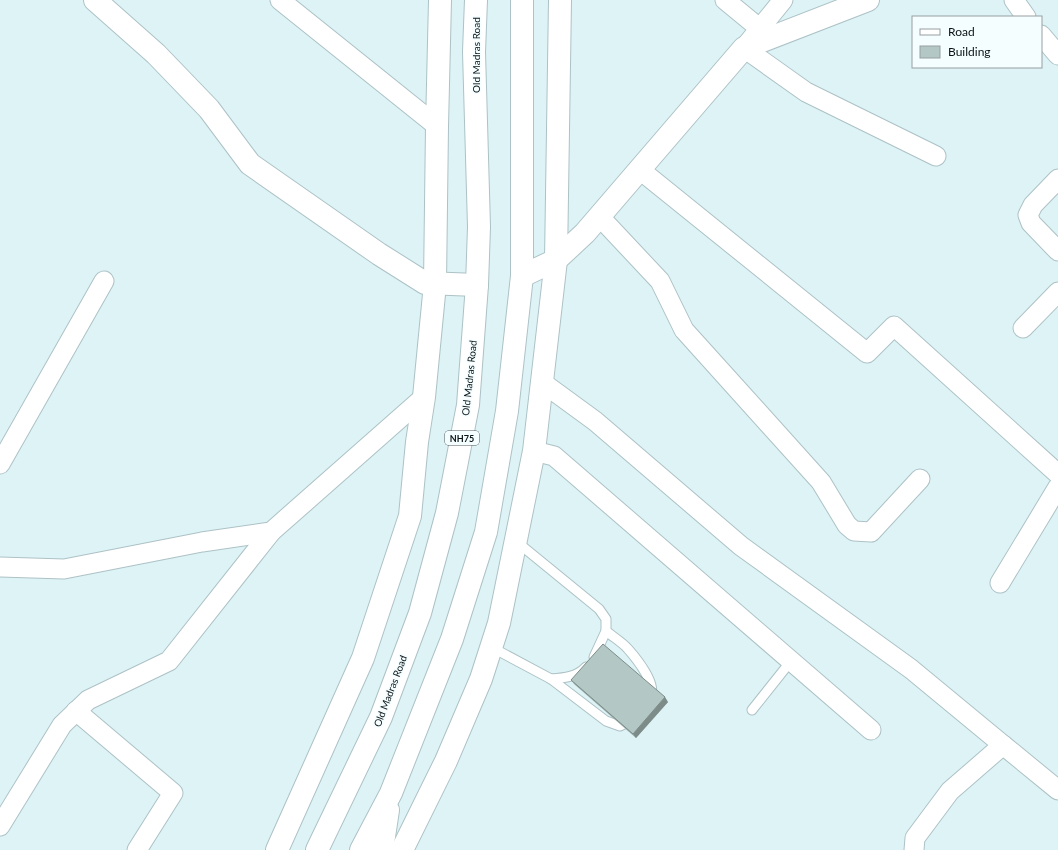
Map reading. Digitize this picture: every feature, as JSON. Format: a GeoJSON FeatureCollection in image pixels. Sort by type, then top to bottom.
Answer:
{"type":"FeatureCollection","features":[{"type":"Feature","properties":{"kind":"main road"},"geometry":{"type":"LineString","coordinates":[[95,0],[156,54],[203,104],[250,164],[379,254],[425,283],[477,285]]}},
{"type":"Feature","properties":{"kind":"main road"},"geometry":{"type":"LineString","coordinates":[[277,850],[363,658],[410,516],[435,284],[440,0]]}},
{"type":"Feature","properties":{"kind":"main road","name":"Old Madras Road"},"geometry":{"type":"LineString","coordinates":[[317,850],[381,717],[420,613],[447,513],[468,405],[477,285],[479,227],[474,52],[476,0]]}},
{"type":"Feature","properties":{"kind":"main road"},"geometry":{"type":"LineString","coordinates":[[361,850],[391,793],[452,639],[486,532],[507,411],[522,276],[522,0]]}},
{"type":"Feature","properties":{"kind":"main road"},"geometry":{"type":"LineString","coordinates":[[402,850],[446,762],[481,679],[499,623],[534,451],[556,260],[560,0]]}},
{"type":"Feature","properties":{"kind":"main road"},"geometry":{"type":"LineString","coordinates":[[522,276],[556,260],[585,233],[744,48],[868,0]]}},
{"type":"Feature","properties":{"kind":"main road"},"geometry":{"type":"LineString","coordinates":[[382,850],[391,793]]}},
{"type":"Feature","properties":{"kind":"street"},"geometry":{"type":"LineString","coordinates":[[280,0],[437,126]]}},
{"type":"Feature","properties":{"kind":"street"},"geometry":{"type":"LineString","coordinates":[[725,0],[759,28]]}},
{"type":"Feature","properties":{"kind":"street"},"geometry":{"type":"LineString","coordinates":[[783,0],[744,48],[806,92],[936,156]]}},
{"type":"Feature","properties":{"kind":"street"},"geometry":{"type":"LineString","coordinates":[[1014,0],[1025,16]]}},
{"type":"Feature","properties":{"kind":"street"},"geometry":{"type":"LineString","coordinates":[[1042,36],[1058,55]]}},
{"type":"Feature","properties":{"kind":"street"},"geometry":{"type":"LineString","coordinates":[[639,169],[867,353],[894,326],[1058,474]]}},
{"type":"Feature","properties":{"kind":"street"},"geometry":{"type":"LineString","coordinates":[[1058,179],[1033,206],[1028,215],[1031,223],[1058,251]]}},
{"type":"Feature","properties":{"kind":"street"},"geometry":{"type":"LineString","coordinates":[[599,216],[660,281],[684,330],[820,482],[847,525],[854,532],[871,532],[920,479]]}},
{"type":"Feature","properties":{"kind":"street"},"geometry":{"type":"LineString","coordinates":[[0,464],[104,281]]}},
{"type":"Feature","properties":{"kind":"street"},"geometry":{"type":"LineString","coordinates":[[1023,328],[1058,292]]}},
{"type":"Feature","properties":{"kind":"street"},"geometry":{"type":"LineString","coordinates":[[543,383],[594,422],[741,546],[911,669],[1058,790]]}},
{"type":"Feature","properties":{"kind":"street"},"geometry":{"type":"LineString","coordinates":[[0,826],[62,725],[88,700],[169,661],[270,532],[424,397]]}},
{"type":"Feature","properties":{"kind":"street"},"geometry":{"type":"LineString","coordinates":[[534,451],[554,456],[871,730]]}},
{"type":"Feature","properties":{"kind":"street"},"geometry":{"type":"LineString","coordinates":[[1000,583],[1058,487]]}},
{"type":"Feature","properties":{"kind":"street"},"geometry":{"type":"LineString","coordinates":[[0,567],[64,570],[202,542],[270,532]]}},
{"type":"Feature","properties":{"kind":"street"},"geometry":{"type":"LineString","coordinates":[[76,711],[173,793],[137,850]]}},
{"type":"Feature","properties":{"kind":"street"},"geometry":{"type":"LineString","coordinates":[[914,850],[915,838],[950,791],[1003,745]]}},
{"type":"Feature","properties":{"kind":"lane"},"geometry":{"type":"LineString","coordinates":[[516,541],[599,609],[606,619],[606,631],[596,656],[582,671],[566,678],[551,679]]}},
{"type":"Feature","properties":{"kind":"lane"},"geometry":{"type":"LineString","coordinates":[[606,631],[628,649],[649,678],[652,686],[652,694],[646,704]]}},
{"type":"Feature","properties":{"kind":"lane"},"geometry":{"type":"LineString","coordinates":[[491,647],[551,679],[606,720],[620,726],[630,722],[638,713]]}},
{"type":"Feature","properties":{"kind":"lane"},"geometry":{"type":"LineString","coordinates":[[752,710],[791,661]]}},
{"type":"Feature","properties":{"kind":"building"},"geometry":{"type":"Polygon","coordinates":[[[603,644],[665,697],[633,734],[571,680],[603,644]]]}}]}
